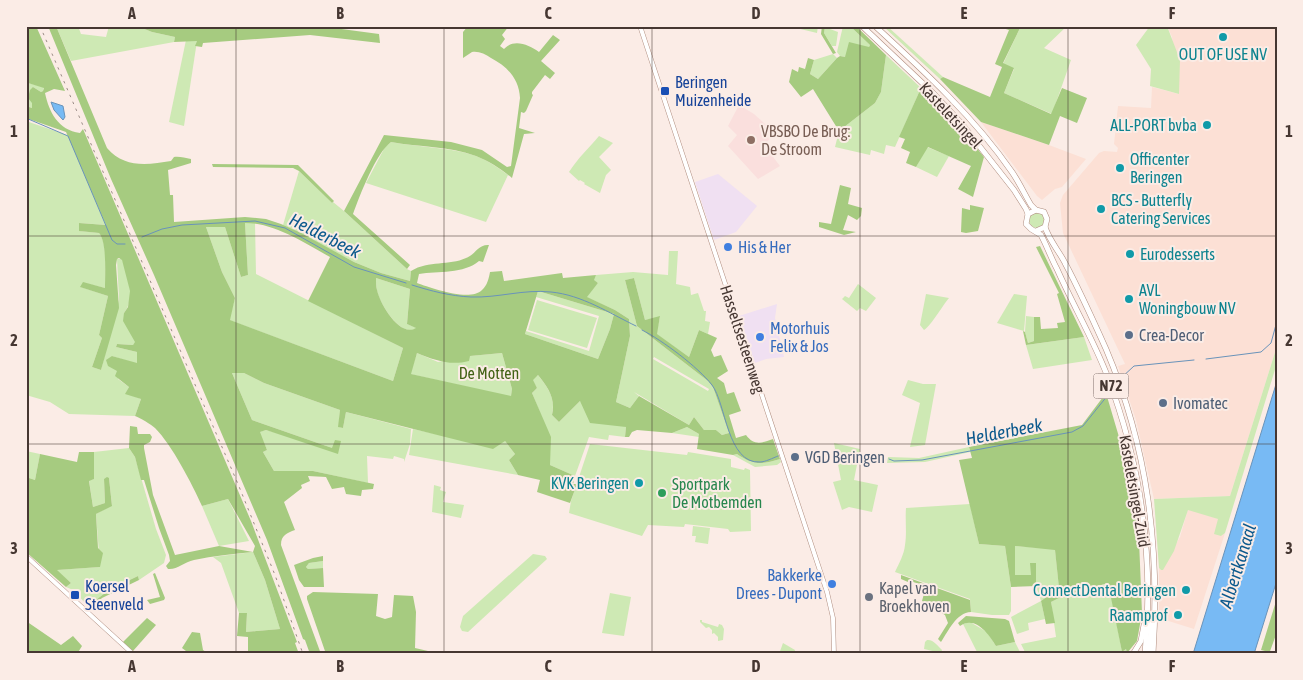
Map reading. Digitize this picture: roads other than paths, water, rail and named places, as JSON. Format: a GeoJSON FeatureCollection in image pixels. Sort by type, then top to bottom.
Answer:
{"type":"FeatureCollection","features":[{"type":"Feature","properties":{"kind":"main road","name":"Kasteletsingel"},"geometry":{"type":"LineString","coordinates":[[862,26],[933,93],[962,124],[1014,190],[1028,214]]}},
{"type":"Feature","properties":{"kind":"main road","name":"Kasteletsingel"},"geometry":{"type":"LineString","coordinates":[[876,26],[967,117],[1011,170],[1031,206],[1036,210]]}},
{"type":"Feature","properties":{"kind":"main road"},"geometry":{"type":"LineString","coordinates":[[1028,214],[1036,210]]}},
{"type":"Feature","properties":{"kind":"main road","name":"N72"},"geometry":{"type":"LineString","coordinates":[[1036,210],[1042,211],[1046,215],[1045,227]]}},
{"type":"Feature","properties":{"kind":"main road","name":"N72"},"geometry":{"type":"LineString","coordinates":[[1028,214],[1026,224],[1030,229],[1036,231]]}},
{"type":"Feature","properties":{"kind":"main road"},"geometry":{"type":"LineString","coordinates":[[1036,231],[1045,227]]}},
{"type":"Feature","properties":{"kind":"main road","name":"Kasteletsingel-Zuid"},"geometry":{"type":"LineString","coordinates":[[1045,227],[1106,350],[1120,388],[1139,452],[1146,488],[1154,553],[1154,609],[1149,654]]}},
{"type":"Feature","properties":{"kind":"main road","name":"Kasteletsingel-Zuid"},"geometry":{"type":"LineString","coordinates":[[1036,231],[1041,235],[1051,252],[1057,270],[1107,376],[1122,418],[1134,462],[1145,537],[1148,582],[1145,654]]}},
{"type":"Feature","properties":{"kind":"main road","name":"Kasteletsingel-Zuid"},"geometry":{"type":"LineString","coordinates":[[1153,654],[1156,611],[1154,609]]}},
{"type":"Feature","properties":{"kind":"main road"},"geometry":{"type":"LineString","coordinates":[[1133,654],[1141,642],[1147,612]]}},
{"type":"Feature","properties":{"kind":"street","name":"Hasseltsesteenweg"},"geometry":{"type":"LineString","coordinates":[[640,26],[827,592],[833,618],[834,654]]}},
{"type":"Feature","properties":{"kind":"street"},"geometry":{"type":"LineString","coordinates":[[26,556],[133,654]]}},
{"type":"Feature","properties":{"kind":"water"},"geometry":{"type":"Polygon","coordinates":[[[51,102],[63,106],[65,117],[63,120],[54,110],[51,102]]]}},
{"type":"Feature","properties":{"kind":"water","name":"Albertkanaal"},"geometry":{"type":"Polygon","coordinates":[[[1277,381],[1277,580],[1254,654],[1193,654],[1277,381]]]}},
{"type":"Feature","properties":{"kind":"waterway","name":"Helderbeek"},"geometry":{"type":"LineString","coordinates":[[26,118],[68,136],[112,240],[117,244],[125,244]]}},
{"type":"Feature","properties":{"kind":"waterway","name":"Helderbeek"},"geometry":{"type":"LineString","coordinates":[[142,237],[162,229],[182,225],[255,221],[285,228],[354,267],[406,283]]}},
{"type":"Feature","properties":{"kind":"waterway","name":"Helderbeek"},"geometry":{"type":"LineString","coordinates":[[412,285],[441,293],[471,297],[541,291],[562,294],[595,305],[636,326]]}},
{"type":"Feature","properties":{"kind":"waterway","name":"Helderbeek"},"geometry":{"type":"LineString","coordinates":[[1206,359],[1261,352],[1271,343],[1277,321]]}},
{"type":"Feature","properties":{"kind":"waterway","name":"Helderbeek"},"geometry":{"type":"LineString","coordinates":[[642,330],[679,354],[712,385],[734,443],[741,453],[749,460],[760,462],[778,456]]}},
{"type":"Feature","properties":{"kind":"waterway","name":"Helderbeek"},"geometry":{"type":"LineString","coordinates":[[1120,379],[1134,366],[1194,360]]}},
{"type":"Feature","properties":{"kind":"waterway","name":"Helderbeek"},"geometry":{"type":"LineString","coordinates":[[889,459],[894,461],[922,460],[1072,432],[1083,426],[1108,395]]}},
{"type":"Feature","properties":{"kind":"railway"},"geometry":{"type":"LineString","coordinates":[[40,26],[238,484],[275,575],[303,654]]}},
{"type":"Feature","properties":{"kind":"place","name":"OUT OF USE NV"},"geometry":{"type":"Point","coordinates":[1223,37]}},
{"type":"Feature","properties":{"kind":"place","name":"Beringen Muizenheide"},"geometry":{"type":"Point","coordinates":[665,91]}},
{"type":"Feature","properties":{"kind":"place","name":"ALL-PORT bvba"},"geometry":{"type":"Point","coordinates":[1207,125]}},
{"type":"Feature","properties":{"kind":"place","name":"VBSBO De Brug: De Stroom"},"geometry":{"type":"Point","coordinates":[751,140]}},
{"type":"Feature","properties":{"kind":"place","name":"Officenter Beringen"},"geometry":{"type":"Point","coordinates":[1120,168]}},
{"type":"Feature","properties":{"kind":"place","name":"BCS - Butterfly Catering Services"},"geometry":{"type":"Point","coordinates":[1101,209]}},
{"type":"Feature","properties":{"kind":"place","name":"His & Her"},"geometry":{"type":"Point","coordinates":[728,247]}},
{"type":"Feature","properties":{"kind":"place","name":"Eurodesserts"},"geometry":{"type":"Point","coordinates":[1130,254]}},
{"type":"Feature","properties":{"kind":"place","name":"AVL Woningbouw NV"},"geometry":{"type":"Point","coordinates":[1129,299]}},
{"type":"Feature","properties":{"kind":"place","name":"Crea-Decor"},"geometry":{"type":"Point","coordinates":[1129,335]}},
{"type":"Feature","properties":{"kind":"place","name":"Motorhuis Felix & Jos"},"geometry":{"type":"Point","coordinates":[760,337]}},
{"type":"Feature","properties":{"kind":"place","name":"Ivomatec"},"geometry":{"type":"Point","coordinates":[1163,403]}},
{"type":"Feature","properties":{"kind":"place","name":"VGD Beringen"},"geometry":{"type":"Point","coordinates":[795,457]}},
{"type":"Feature","properties":{"kind":"place","name":"KVK Beringen"},"geometry":{"type":"Point","coordinates":[639,483]}},
{"type":"Feature","properties":{"kind":"place","name":"Sportpark De Motbemden"},"geometry":{"type":"Point","coordinates":[662,493]}},
{"type":"Feature","properties":{"kind":"place","name":"Bakkerke Drees - Dupont"},"geometry":{"type":"Point","coordinates":[832,584]}},
{"type":"Feature","properties":{"kind":"place","name":"ConnectDental Beringen"},"geometry":{"type":"Point","coordinates":[1186,590]}},
{"type":"Feature","properties":{"kind":"place","name":"Koersel Steenveld"},"geometry":{"type":"Point","coordinates":[75,595]}},
{"type":"Feature","properties":{"kind":"place","name":"Kapel van Broekhoven"},"geometry":{"type":"Point","coordinates":[869,597]}},
{"type":"Feature","properties":{"kind":"place","name":"Raamprof"},"geometry":{"type":"Point","coordinates":[1178,615]}},
{"type":"Feature","properties":{"kind":"park label","name":"De Motten"},"geometry":{"type":"Point","coordinates":[489,373]}}]}
